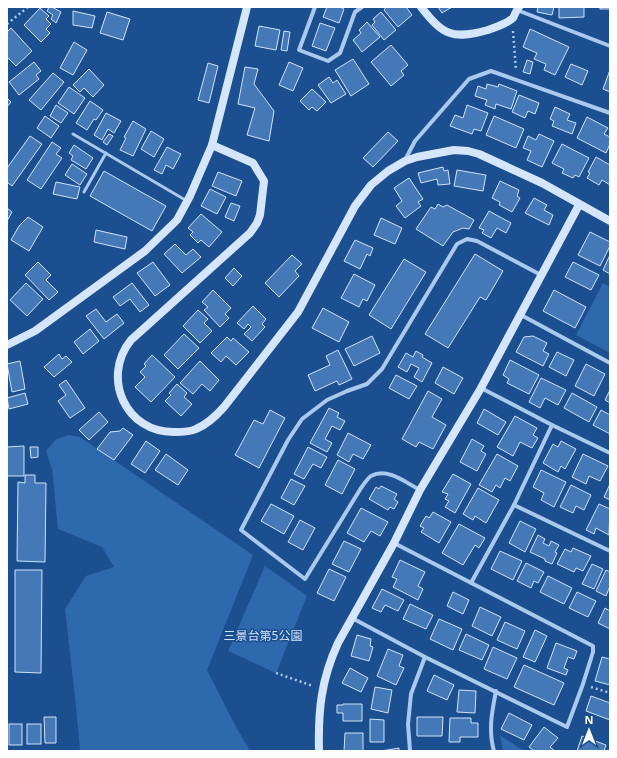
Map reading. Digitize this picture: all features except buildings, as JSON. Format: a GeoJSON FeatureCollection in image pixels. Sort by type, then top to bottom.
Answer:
{"type":"FeatureCollection","features":[{"type":"Feature","properties":{"kind":"street"},"geometry":{"type":"LineString","coordinates":[[7,345],[35,331],[145,251],[176,220],[187,201],[212,145],[247,7]]}},
{"type":"Feature","properties":{"kind":"street"},"geometry":{"type":"LineString","coordinates":[[315,7],[299,50],[328,62],[340,53],[355,12],[362,7]]}},
{"type":"Feature","properties":{"kind":"street"},"geometry":{"type":"LineString","coordinates":[[421,7],[434,23],[446,32],[458,35],[473,34],[495,28],[512,18],[518,8],[610,46]]}},
{"type":"Feature","properties":{"kind":"street"},"geometry":{"type":"LineString","coordinates":[[405,161],[415,141],[469,79],[491,71],[610,113]]}},
{"type":"Feature","properties":{"kind":"street"},"geometry":{"type":"LineString","coordinates":[[212,145],[253,163],[264,181],[257,223],[250,233],[131,340],[121,356],[119,364],[118,388],[127,410],[147,426],[169,432],[195,430],[211,421],[224,407],[298,312],[355,206],[371,185],[388,171],[405,161],[427,154],[454,150],[468,151],[479,154],[542,183],[610,221]]}},
{"type":"Feature","properties":{"kind":"street"},"geometry":{"type":"LineString","coordinates":[[319,751],[318,722],[323,689],[331,658],[338,643],[394,543],[420,490],[481,388],[579,205]]}},
{"type":"Feature","properties":{"kind":"street"},"geometry":{"type":"LineString","coordinates":[[420,490],[393,475],[382,473],[371,477],[361,488],[305,579],[241,530],[288,440],[302,419],[327,400],[367,384],[382,369],[457,244],[467,239],[477,241],[541,275]]}},
{"type":"Feature","properties":{"kind":"street"},"geometry":{"type":"LineString","coordinates":[[521,315],[610,363]]}},
{"type":"Feature","properties":{"kind":"street"},"geometry":{"type":"LineString","coordinates":[[481,388],[610,453]]}},
{"type":"Feature","properties":{"kind":"street"},"geometry":{"type":"LineString","coordinates":[[471,583],[514,504],[552,425]]}},
{"type":"Feature","properties":{"kind":"street"},"geometry":{"type":"LineString","coordinates":[[514,504],[610,551]]}},
{"type":"Feature","properties":{"kind":"street"},"geometry":{"type":"LineString","coordinates":[[352,618],[425,657],[567,727],[583,684],[593,652],[593,646],[394,543]]}},
{"type":"Feature","properties":{"kind":"street"},"geometry":{"type":"LineString","coordinates":[[410,751],[408,724],[411,694],[425,657]]}},
{"type":"Feature","properties":{"kind":"street"},"geometry":{"type":"LineString","coordinates":[[494,751],[491,740],[490,724],[496,691]]}},
{"type":"Feature","properties":{"kind":"lane"},"geometry":{"type":"LineString","coordinates":[[73,134],[187,201]]}},
{"type":"Feature","properties":{"kind":"lane"},"geometry":{"type":"LineString","coordinates":[[84,192],[106,153]]}},
{"type":"Feature","properties":{"kind":"path"},"geometry":{"type":"LineString","coordinates":[[7,24],[28,7]]}},
{"type":"Feature","properties":{"kind":"path"},"geometry":{"type":"LineString","coordinates":[[512,18],[517,80]]}},
{"type":"Feature","properties":{"kind":"path"},"geometry":{"type":"LineString","coordinates":[[276,673],[323,689]]}},
{"type":"Feature","properties":{"kind":"path"},"geometry":{"type":"LineString","coordinates":[[583,684],[610,694]]}},
{"type":"Feature","properties":{"kind":"green space"},"geometry":{"type":"Polygon","coordinates":[[[603,283],[610,287],[610,353],[576,335],[603,283]]]}},
{"type":"Feature","properties":{"kind":"green space"},"geometry":{"type":"Polygon","coordinates":[[[69,435],[80,437],[253,555],[207,670],[250,751],[80,751],[65,609],[86,576],[114,567],[102,547],[58,529],[52,469],[46,451],[56,439],[69,435]]]}},
{"type":"Feature","properties":{"kind":"green space","name":"三景台第5公園"},"geometry":{"type":"Polygon","coordinates":[[[265,566],[307,596],[276,673],[228,651],[265,566]]]}},
{"type":"Feature","properties":{"kind":"green space"},"geometry":{"type":"Polygon","coordinates":[[[500,735],[524,751],[503,751],[500,735]]]}}]}
